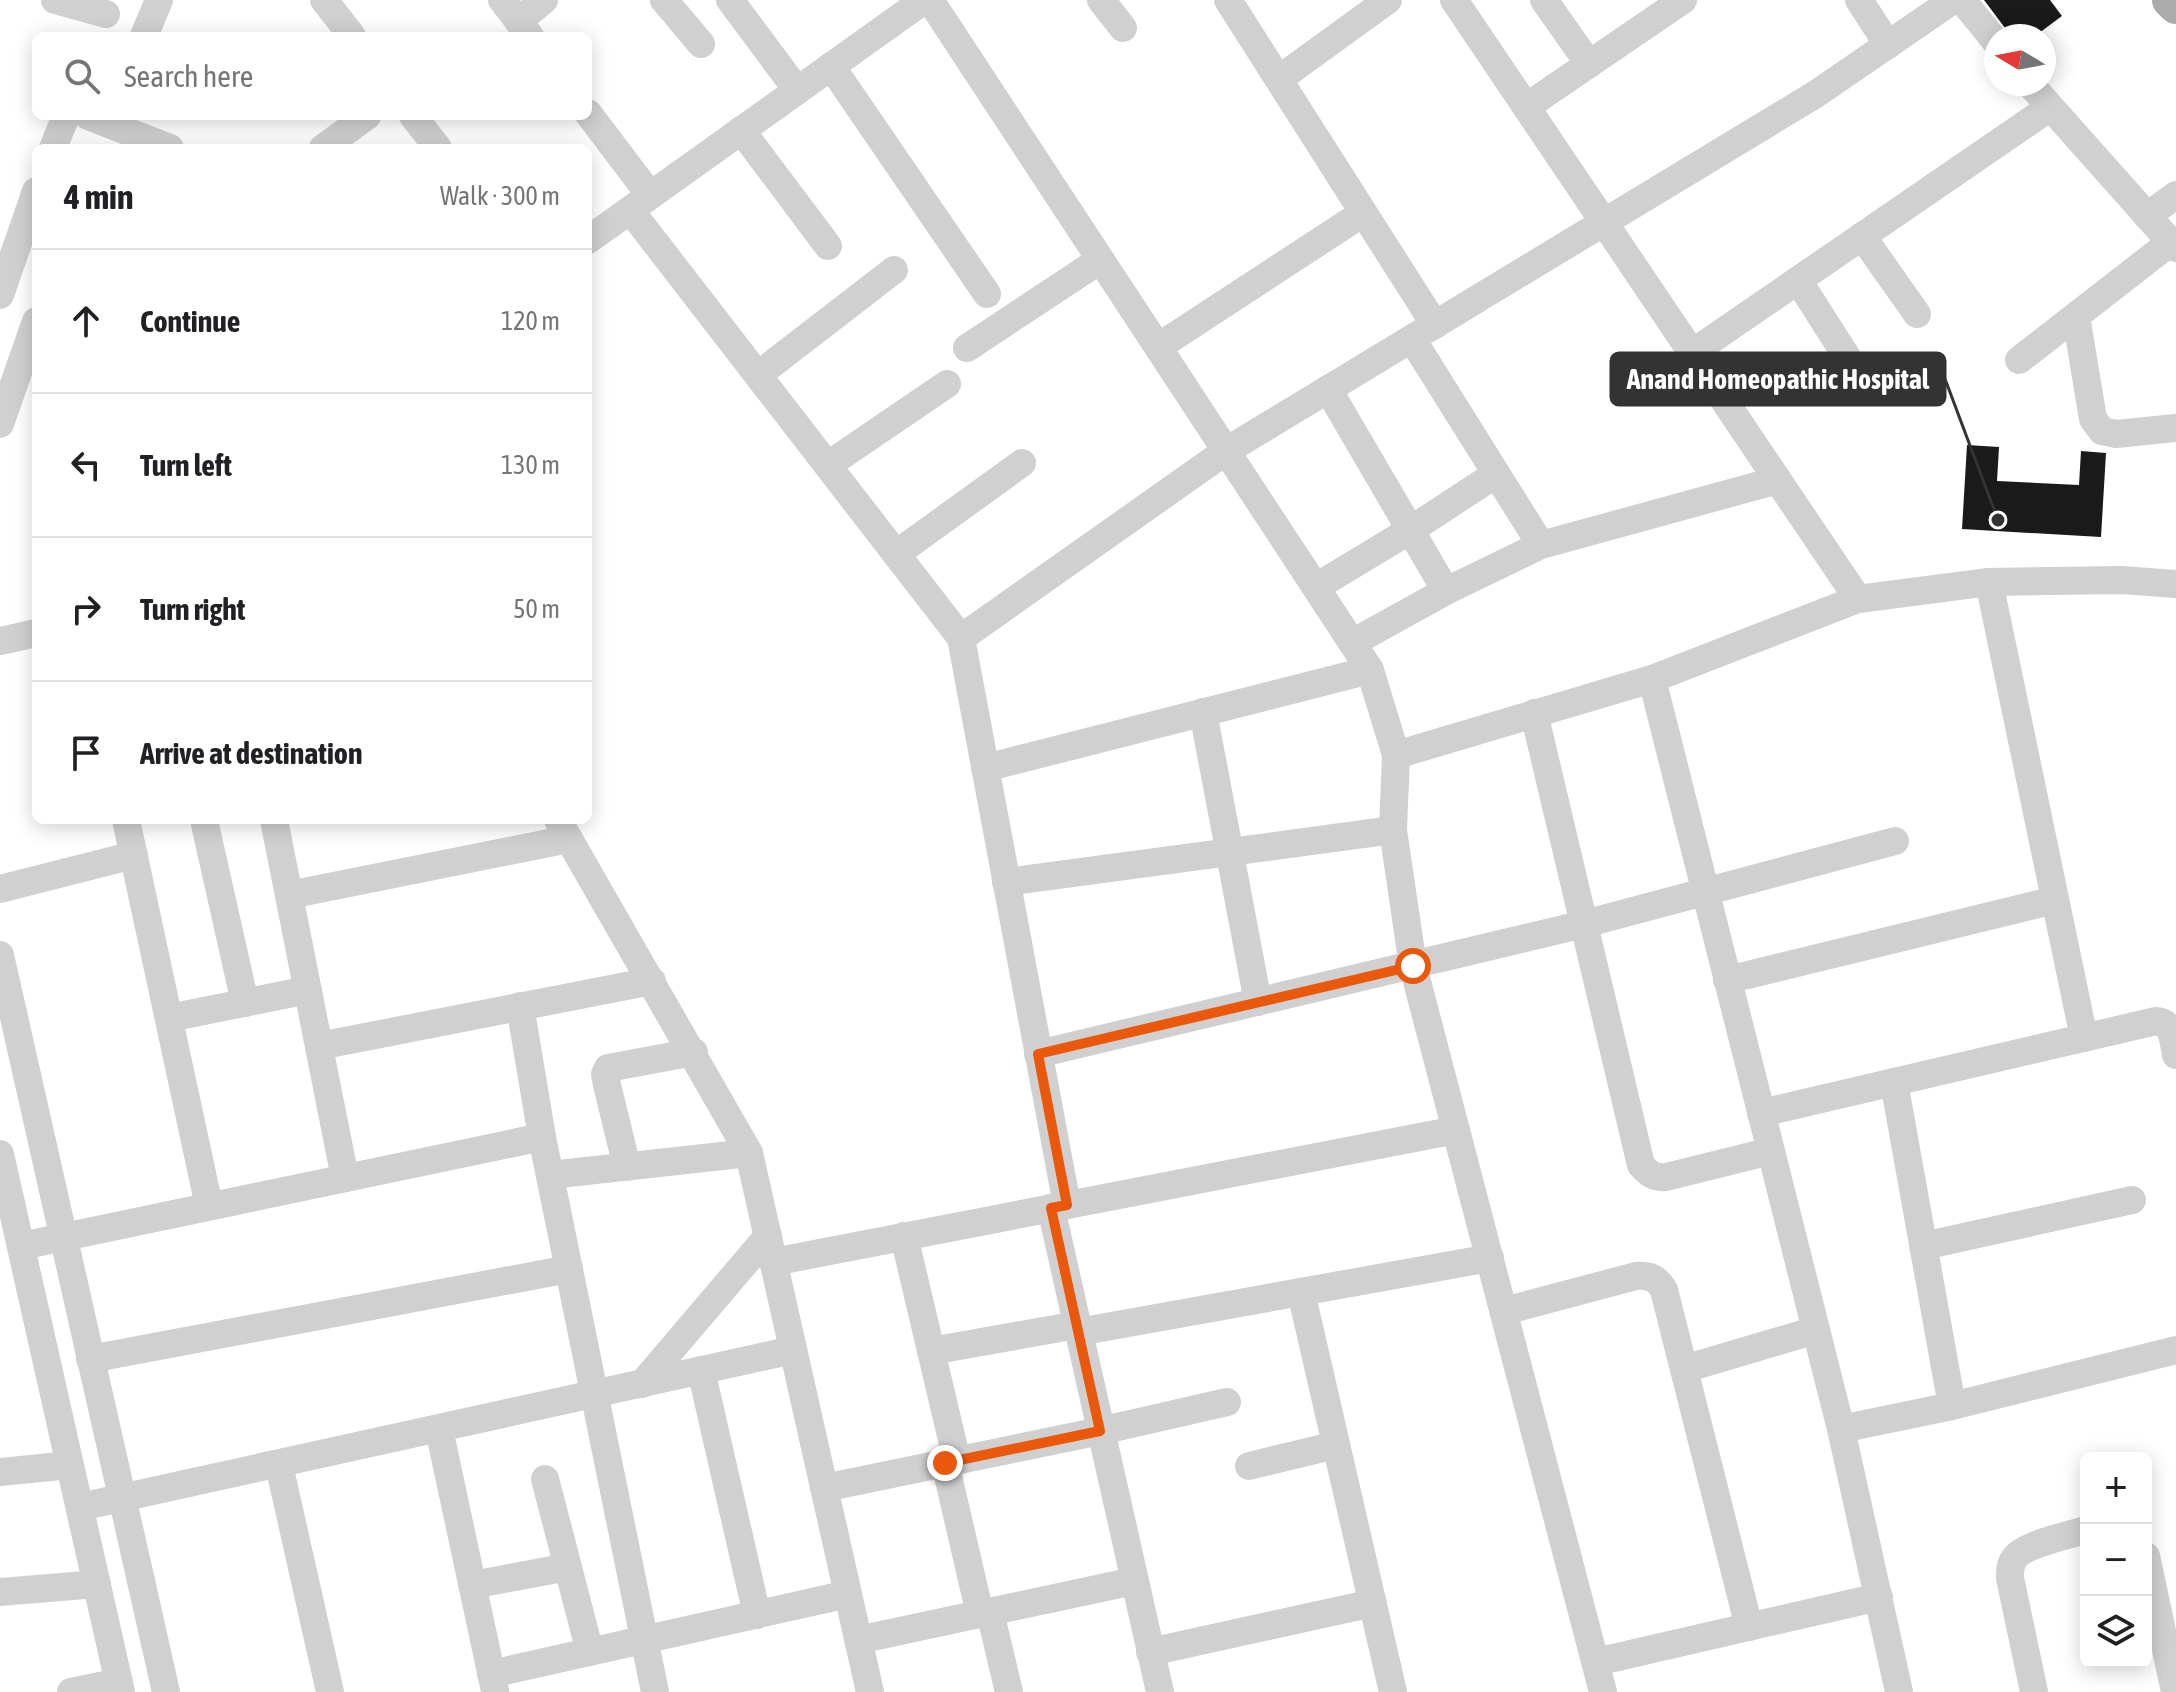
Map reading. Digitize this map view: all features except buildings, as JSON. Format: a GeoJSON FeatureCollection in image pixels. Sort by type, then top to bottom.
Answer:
{"type":"FeatureCollection","features":[{"type":"Feature","properties":{"kind":"main road"},"geometry":{"type":"LineString","coordinates":[[2170,0],[2176,6]]}},
{"type":"Feature","properties":{"kind":"street"},"geometry":{"type":"LineString","coordinates":[[55,0],[105,17]]}},
{"type":"Feature","properties":{"kind":"street"},"geometry":{"type":"LineString","coordinates":[[146,32],[159,0]]}},
{"type":"Feature","properties":{"kind":"street"},"geometry":{"type":"LineString","coordinates":[[324,0],[349,32]]}},
{"type":"Feature","properties":{"kind":"street"},"geometry":{"type":"LineString","coordinates":[[517,19],[544,0]]}},
{"type":"Feature","properties":{"kind":"street"},"geometry":{"type":"LineString","coordinates":[[664,0],[701,44]]}},
{"type":"Feature","properties":{"kind":"street"},"geometry":{"type":"LineString","coordinates":[[730,0],[797,90]]}},
{"type":"Feature","properties":{"kind":"street"},"geometry":{"type":"LineString","coordinates":[[592,237],[927,0],[1370,670],[1396,755],[1393,830],[1413,966],[1603,1692]]}},
{"type":"Feature","properties":{"kind":"street"},"geometry":{"type":"LineString","coordinates":[[1101,0],[1123,28]]}},
{"type":"Feature","properties":{"kind":"street"},"geometry":{"type":"LineString","coordinates":[[1228,0],[1363,213],[1496,474],[1541,545]]}},
{"type":"Feature","properties":{"kind":"street"},"geometry":{"type":"LineString","coordinates":[[1279,79],[1388,0]]}},
{"type":"Feature","properties":{"kind":"street"},"geometry":{"type":"LineString","coordinates":[[1454,0],[1858,599]]}},
{"type":"Feature","properties":{"kind":"street"},"geometry":{"type":"LineString","coordinates":[[1544,0],[1589,64]]}},
{"type":"Feature","properties":{"kind":"street"},"geometry":{"type":"LineString","coordinates":[[1526,107],[1683,0]]}},
{"type":"Feature","properties":{"kind":"street"},"geometry":{"type":"LineString","coordinates":[[1859,0],[1888,45]]}},
{"type":"Feature","properties":{"kind":"street"},"geometry":{"type":"LineString","coordinates":[[961,638],[1226,451],[1816,94],[1953,0]]}},
{"type":"Feature","properties":{"kind":"street"},"geometry":{"type":"LineString","coordinates":[[1962,0],[1984,27]]}},
{"type":"Feature","properties":{"kind":"street"},"geometry":{"type":"LineString","coordinates":[[831,66],[987,294]]}},
{"type":"Feature","properties":{"kind":"street"},"geometry":{"type":"LineString","coordinates":[[2019,360],[2174,245],[2040,96]]}},
{"type":"Feature","properties":{"kind":"street"},"geometry":{"type":"LineString","coordinates":[[1692,353],[2049,108]]}},
{"type":"Feature","properties":{"kind":"street"},"geometry":{"type":"LineString","coordinates":[[55,144],[64,120]]}},
{"type":"Feature","properties":{"kind":"street"},"geometry":{"type":"LineString","coordinates":[[328,144],[362,120]]}},
{"type":"Feature","properties":{"kind":"street"},"geometry":{"type":"LineString","coordinates":[[416,120],[431,144]]}},
{"type":"Feature","properties":{"kind":"street"},"geometry":{"type":"LineString","coordinates":[[592,120],[640,202],[758,375],[961,638],[1038,1054],[1078,1328],[1160,1692]]}},
{"type":"Feature","properties":{"kind":"street"},"geometry":{"type":"LineString","coordinates":[[103,126],[158,144]]}},
{"type":"Feature","properties":{"kind":"street"},"geometry":{"type":"LineString","coordinates":[[741,130],[828,246]]}},
{"type":"Feature","properties":{"kind":"street"},"geometry":{"type":"LineString","coordinates":[[2147,216],[2176,195]]}},
{"type":"Feature","properties":{"kind":"street"},"geometry":{"type":"LineString","coordinates":[[0,295],[32,203]]}},
{"type":"Feature","properties":{"kind":"street"},"geometry":{"type":"LineString","coordinates":[[1158,347],[1363,213]]}},
{"type":"Feature","properties":{"kind":"street"},"geometry":{"type":"LineString","coordinates":[[1862,236],[1917,314]]}},
{"type":"Feature","properties":{"kind":"street"},"geometry":{"type":"LineString","coordinates":[[967,348],[1100,260]]}},
{"type":"Feature","properties":{"kind":"street"},"geometry":{"type":"LineString","coordinates":[[758,375],[894,270]]}},
{"type":"Feature","properties":{"kind":"street"},"geometry":{"type":"LineString","coordinates":[[1798,280],[1866,387]]}},
{"type":"Feature","properties":{"kind":"street"},"geometry":{"type":"LineString","coordinates":[[2076,316],[2093,419],[2102,431],[2116,434],[2176,428]]}},
{"type":"Feature","properties":{"kind":"street"},"geometry":{"type":"LineString","coordinates":[[0,424],[32,332]]}},
{"type":"Feature","properties":{"kind":"street"},"geometry":{"type":"LineString","coordinates":[[828,465],[947,384]]}},
{"type":"Feature","properties":{"kind":"street"},"geometry":{"type":"LineString","coordinates":[[1328,389],[1446,591]]}},
{"type":"Feature","properties":{"kind":"street"},"geometry":{"type":"LineString","coordinates":[[896,554],[1022,463]]}},
{"type":"Feature","properties":{"kind":"street"},"geometry":{"type":"LineString","coordinates":[[1316,587],[1496,474]]}},
{"type":"Feature","properties":{"kind":"street"},"geometry":{"type":"LineString","coordinates":[[1352,643],[1446,591],[1541,545],[1778,480]]}},
{"type":"Feature","properties":{"kind":"street"},"geometry":{"type":"LineString","coordinates":[[1396,755],[1652,679],[1858,599],[1989,582],[2121,580],[2176,584]]}},
{"type":"Feature","properties":{"kind":"street"},"geometry":{"type":"LineString","coordinates":[[1989,582],[2084,1038]]}},
{"type":"Feature","properties":{"kind":"street"},"geometry":{"type":"LineString","coordinates":[[0,641],[32,634]]}},
{"type":"Feature","properties":{"kind":"street"},"geometry":{"type":"LineString","coordinates":[[985,768],[1370,670]]}},
{"type":"Feature","properties":{"kind":"street"},"geometry":{"type":"LineString","coordinates":[[1652,679],[1841,1429],[1899,1692]]}},
{"type":"Feature","properties":{"kind":"street"},"geometry":{"type":"LineString","coordinates":[[1203,712],[1258,1002]]}},
{"type":"Feature","properties":{"kind":"street"},"geometry":{"type":"LineString","coordinates":[[1534,713],[1641,1165],[1648,1173],[1666,1177],[1771,1151]]}},
{"type":"Feature","properties":{"kind":"street"},"geometry":{"type":"LineString","coordinates":[[127,824],[209,1206]]}},
{"type":"Feature","properties":{"kind":"street"},"geometry":{"type":"LineString","coordinates":[[205,824],[245,1003]]}},
{"type":"Feature","properties":{"kind":"street"},"geometry":{"type":"LineString","coordinates":[[275,824],[345,1178]]}},
{"type":"Feature","properties":{"kind":"street"},"geometry":{"type":"LineString","coordinates":[[289,895],[564,829],[749,1153],[870,1692]]}},
{"type":"Feature","properties":{"kind":"street"},"geometry":{"type":"LineString","coordinates":[[1006,882],[1393,830]]}},
{"type":"Feature","properties":{"kind":"street"},"geometry":{"type":"LineString","coordinates":[[1038,1054],[1584,924],[1895,841]]}},
{"type":"Feature","properties":{"kind":"street"},"geometry":{"type":"LineString","coordinates":[[0,889],[134,855]]}},
{"type":"Feature","properties":{"kind":"street"},"geometry":{"type":"LineString","coordinates":[[1727,980],[2055,900]]}},
{"type":"Feature","properties":{"kind":"street"},"geometry":{"type":"LineString","coordinates":[[0,955],[166,1692]]}},
{"type":"Feature","properties":{"kind":"street"},"geometry":{"type":"LineString","coordinates":[[319,1046],[652,981]]}},
{"type":"Feature","properties":{"kind":"street"},"geometry":{"type":"LineString","coordinates":[[169,1018],[308,990]]}},
{"type":"Feature","properties":{"kind":"street"},"geometry":{"type":"LineString","coordinates":[[520,1006],[542,1137],[655,1692]]}},
{"type":"Feature","properties":{"kind":"street"},"geometry":{"type":"LineString","coordinates":[[1761,1113],[2163,1022],[2172,1034],[2176,1055]]}},
{"type":"Feature","properties":{"kind":"street"},"geometry":{"type":"LineString","coordinates":[[627,1167],[607,1085],[605,1074],[608,1068],[694,1052]]}},
{"type":"Feature","properties":{"kind":"street"},"geometry":{"type":"LineString","coordinates":[[1894,1082],[1952,1406]]}},
{"type":"Feature","properties":{"kind":"street"},"geometry":{"type":"LineString","coordinates":[[642,1384],[770,1249],[904,1236],[1456,1130]]}},
{"type":"Feature","properties":{"kind":"street"},"geometry":{"type":"LineString","coordinates":[[21,1246],[542,1137]]}},
{"type":"Feature","properties":{"kind":"street"},"geometry":{"type":"LineString","coordinates":[[550,1175],[749,1153]]}},
{"type":"Feature","properties":{"kind":"street"},"geometry":{"type":"LineString","coordinates":[[0,1154],[120,1687],[71,1692]]}},
{"type":"Feature","properties":{"kind":"street"},"geometry":{"type":"LineString","coordinates":[[1923,1246],[2132,1200]]}},
{"type":"Feature","properties":{"kind":"street"},"geometry":{"type":"LineString","coordinates":[[904,1236],[985,1613],[1009,1692]]}},
{"type":"Feature","properties":{"kind":"street"},"geometry":{"type":"LineString","coordinates":[[931,1351],[1301,1292],[1490,1258]]}},
{"type":"Feature","properties":{"kind":"street"},"geometry":{"type":"LineString","coordinates":[[90,1359],[569,1269]]}},
{"type":"Feature","properties":{"kind":"street"},"geometry":{"type":"LineString","coordinates":[[1504,1311],[1646,1275],[1659,1280],[1749,1627]]}},
{"type":"Feature","properties":{"kind":"street"},"geometry":{"type":"LineString","coordinates":[[1301,1292],[1393,1692]]}},
{"type":"Feature","properties":{"kind":"street"},"geometry":{"type":"LineString","coordinates":[[1684,1369],[1816,1330]]}},
{"type":"Feature","properties":{"kind":"street"},"geometry":{"type":"LineString","coordinates":[[80,1507],[793,1350]]}},
{"type":"Feature","properties":{"kind":"street"},"geometry":{"type":"LineString","coordinates":[[1841,1429],[1952,1406],[2176,1350]]}},
{"type":"Feature","properties":{"kind":"street"},"geometry":{"type":"LineString","coordinates":[[701,1370],[757,1615]]}},
{"type":"Feature","properties":{"kind":"street"},"geometry":{"type":"LineString","coordinates":[[824,1488],[1227,1402]]}},
{"type":"Feature","properties":{"kind":"street"},"geometry":{"type":"LineString","coordinates":[[439,1429],[493,1683],[590,1652],[848,1594]]}},
{"type":"Feature","properties":{"kind":"street"},"geometry":{"type":"LineString","coordinates":[[1249,1466],[1336,1445]]}},
{"type":"Feature","properties":{"kind":"street"},"geometry":{"type":"LineString","coordinates":[[0,1472],[70,1465]]}},
{"type":"Feature","properties":{"kind":"street"},"geometry":{"type":"LineString","coordinates":[[279,1465],[330,1692]]}},
{"type":"Feature","properties":{"kind":"street"},"geometry":{"type":"LineString","coordinates":[[545,1479],[590,1652]]}},
{"type":"Feature","properties":{"kind":"street"},"geometry":{"type":"LineString","coordinates":[[2034,1692],[2010,1578],[2011,1565],[2015,1555],[2025,1549],[2080,1532]]}},
{"type":"Feature","properties":{"kind":"street"},"geometry":{"type":"LineString","coordinates":[[472,1585],[568,1567]]}},
{"type":"Feature","properties":{"kind":"street"},"geometry":{"type":"LineString","coordinates":[[858,1640],[1134,1581]]}},
{"type":"Feature","properties":{"kind":"street"},"geometry":{"type":"LineString","coordinates":[[0,1592],[97,1584]]}},
{"type":"Feature","properties":{"kind":"street"},"geometry":{"type":"LineString","coordinates":[[2152,1584],[2175,1692]]}},
{"type":"Feature","properties":{"kind":"street"},"geometry":{"type":"LineString","coordinates":[[1596,1662],[1879,1597]]}},
{"type":"Feature","properties":{"kind":"street"},"geometry":{"type":"LineString","coordinates":[[1150,1652],[1373,1603]]}},
{"type":"Feature","properties":{"kind":"place","name":"Anand Homeopathic Hospital"},"geometry":{"type":"Point","coordinates":[1998,520]}},
{"type":"Feature","properties":{"kind":"route"},"geometry":{"type":"LineString","coordinates":[[945,1463],[1100,1431],[1051,1208],[1067,1205],[1038,1054],[1413,966]]}}]}
